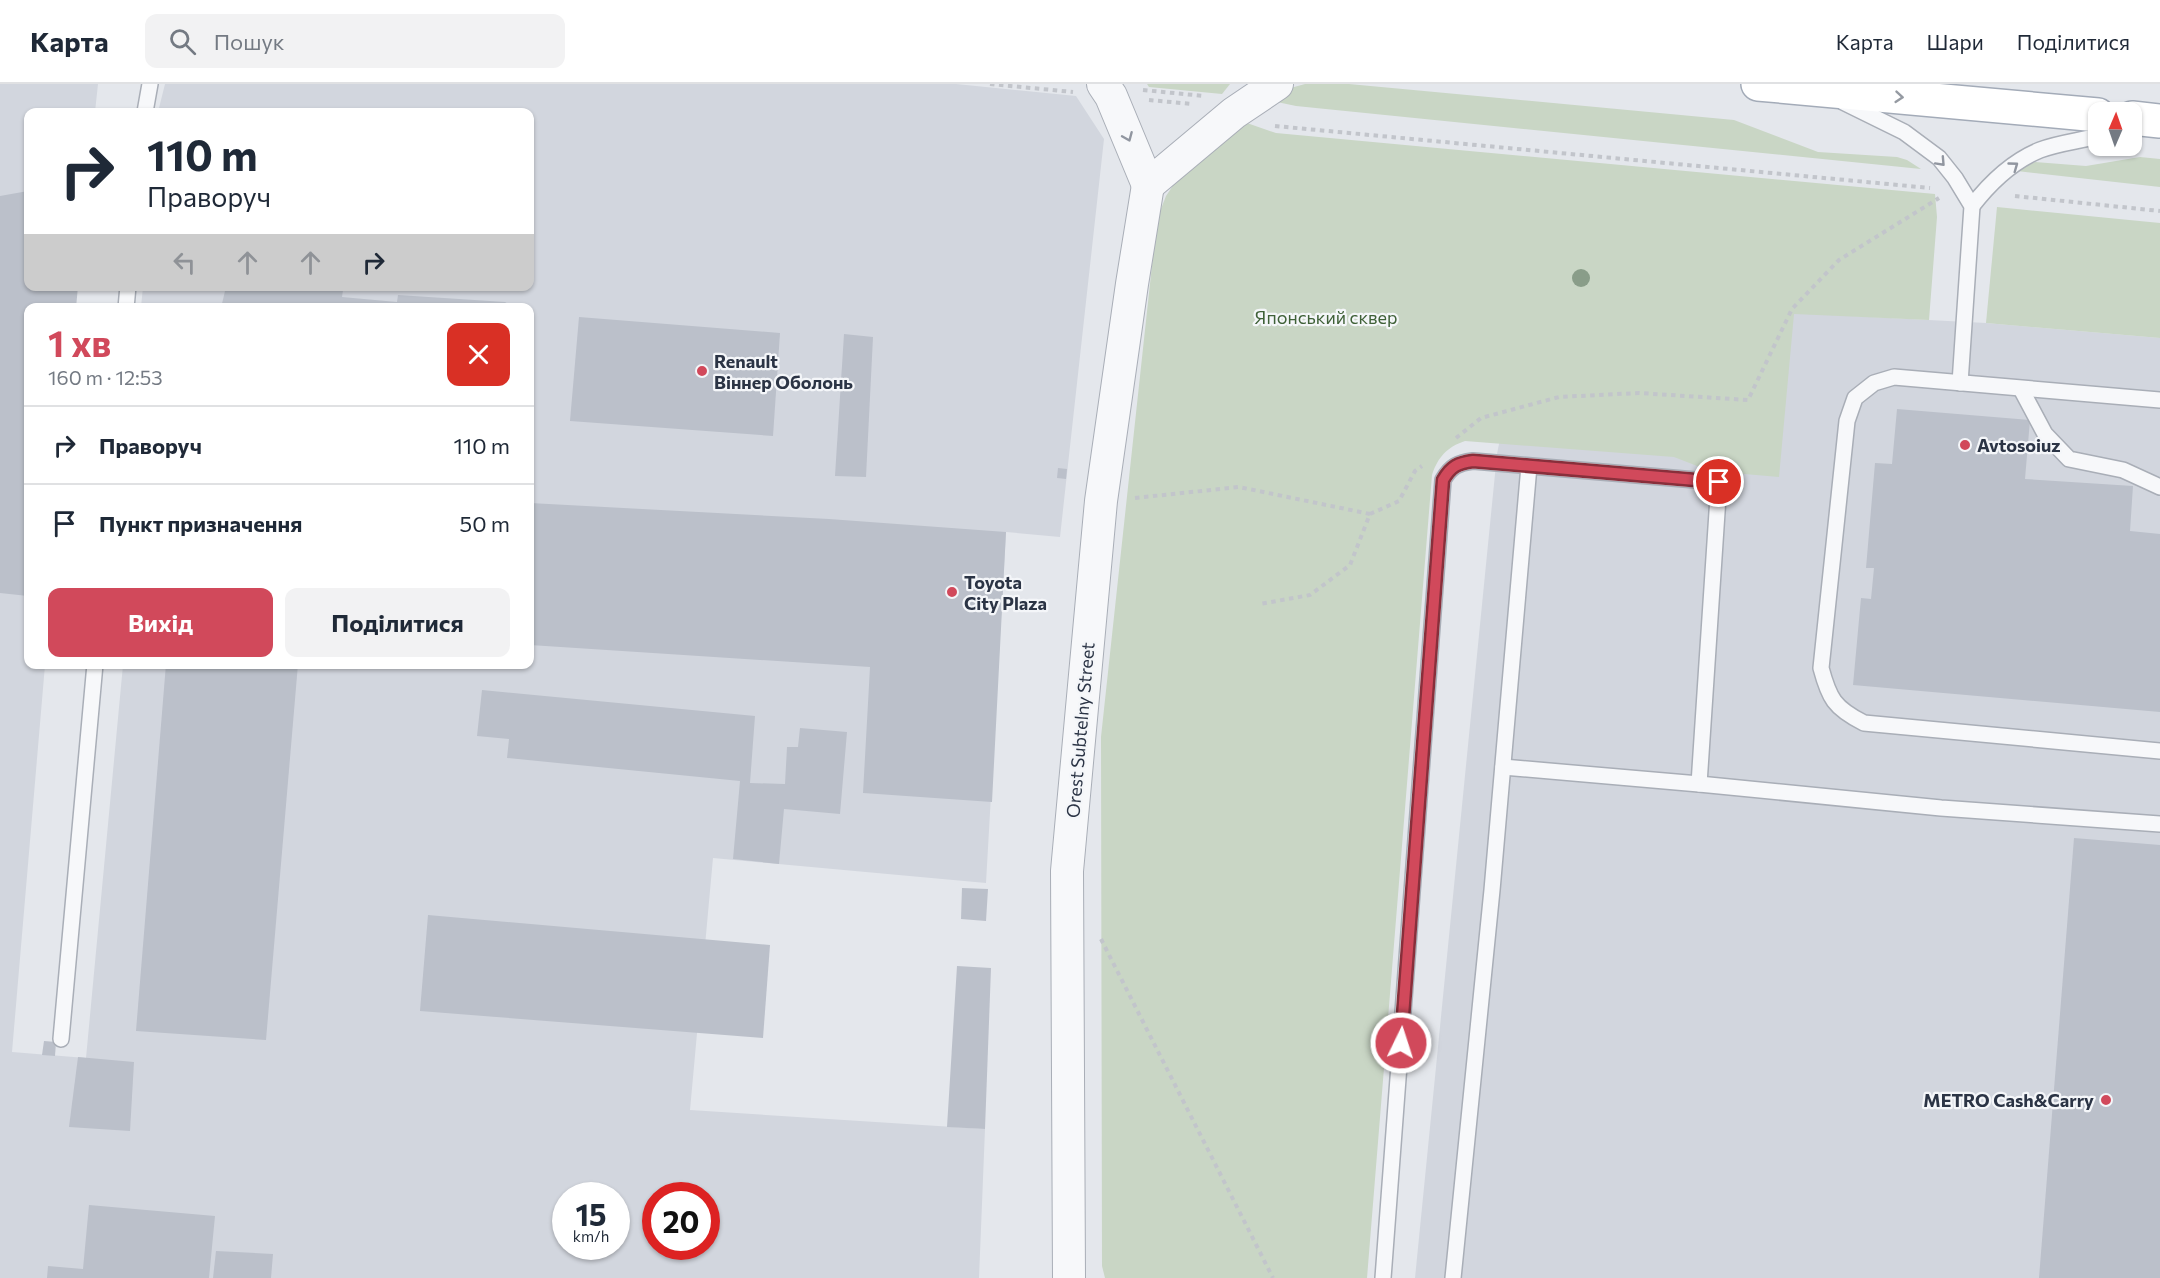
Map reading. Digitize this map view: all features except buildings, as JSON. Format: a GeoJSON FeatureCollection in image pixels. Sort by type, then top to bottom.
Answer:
{"type":"FeatureCollection","features":[{"type":"Feature","properties":{"kind":"main road"},"geometry":{"type":"LineString","coordinates":[[1758,84],[2088,114]]}},
{"type":"Feature","properties":{"kind":"main road"},"geometry":{"type":"LineString","coordinates":[[2142,119],[2160,121]]}},
{"type":"Feature","properties":{"kind":"street"},"geometry":{"type":"LineString","coordinates":[[1106,89],[1148,185],[1241,109],[1277,84]]}},
{"type":"Feature","properties":{"kind":"street","name":"Orest Subtelny Street"},"geometry":{"type":"LineString","coordinates":[[1069,1278],[1067,871],[1101,501],[1148,185]]}},
{"type":"Feature","properties":{"kind":"lane"},"geometry":{"type":"LineString","coordinates":[[147,108],[150,84]]}},
{"type":"Feature","properties":{"kind":"lane"},"geometry":{"type":"LineString","coordinates":[[1820,90],[1904,132],[1939,158],[1957,190],[1972,206]]}},
{"type":"Feature","properties":{"kind":"lane"},"geometry":{"type":"LineString","coordinates":[[2142,126],[2160,121]]}},
{"type":"Feature","properties":{"kind":"lane"},"geometry":{"type":"LineString","coordinates":[[1960,383],[1972,206],[1982,192],[2016,164],[2039,150],[2088,138]]}},
{"type":"Feature","properties":{"kind":"lane"},"geometry":{"type":"LineString","coordinates":[[2160,400],[1894,377],[1874,383],[1855,398],[1847,421],[1821,668],[1827,692],[1844,713],[1863,723],[2160,751]]}},
{"type":"Feature","properties":{"kind":"lane"},"geometry":{"type":"LineString","coordinates":[[2021,389],[2045,434],[2069,459],[2123,470],[2160,487]]}},
{"type":"Feature","properties":{"kind":"lane"},"geometry":{"type":"LineString","coordinates":[[1383,1278],[1443,480],[1449,469],[1459,463],[1473,461],[1719,482],[1699,784]]}},
{"type":"Feature","properties":{"kind":"lane"},"geometry":{"type":"LineString","coordinates":[[1453,1278],[1503,767],[1529,466]]}},
{"type":"Feature","properties":{"kind":"lane"},"geometry":{"type":"LineString","coordinates":[[61,1039],[94,669]]}},
{"type":"Feature","properties":{"kind":"lane"},"geometry":{"type":"LineString","coordinates":[[1503,767],[1941,808],[2160,824]]}},
{"type":"Feature","properties":{"kind":"path"},"geometry":{"type":"LineString","coordinates":[[990,84],[1106,89],[1221,98],[1277,127],[1957,190]]}},
{"type":"Feature","properties":{"kind":"path"},"geometry":{"type":"LineString","coordinates":[[1106,89],[1241,109]]}},
{"type":"Feature","properties":{"kind":"path"},"geometry":{"type":"LineString","coordinates":[[1448,445],[1481,418],[1559,397],[1639,393],[1748,400],[1792,309],[1839,260],[1957,190]]}},
{"type":"Feature","properties":{"kind":"path"},"geometry":{"type":"LineString","coordinates":[[1982,192],[2160,211]]}},
{"type":"Feature","properties":{"kind":"path"},"geometry":{"type":"LineString","coordinates":[[1101,501],[1239,488],[1370,514],[1399,501],[1415,471],[1423,465]]}},
{"type":"Feature","properties":{"kind":"path"},"geometry":{"type":"LineString","coordinates":[[1260,604],[1310,595],[1350,565],[1370,514]]}},
{"type":"Feature","properties":{"kind":"path"},"geometry":{"type":"LineString","coordinates":[[1099,934],[1273,1278]]}},
{"type":"Feature","properties":{"kind":"shaded area"},"geometry":{"type":"Polygon","coordinates":[[[0,84],[98,84],[95,108],[24,108],[24,291],[28,291],[28,303],[24,303],[24,669],[45,669],[12,1052],[86,1058],[123,669],[534,669],[534,303],[141,303],[143,291],[534,291],[534,108],[159,108],[165,84],[956,84],[1076,96],[1104,139],[1060,537],[1006,532],[986,883],[713,858],[690,1110],[985,1129],[979,1278],[0,1278],[0,84]]]}},
{"type":"Feature","properties":{"kind":"shaded area"},"geometry":{"type":"Polygon","coordinates":[[[1794,313],[1986,323],[2160,338],[2160,1278],[1415,1278],[1497,454],[1501,434],[1794,313]]]}},
{"type":"Feature","properties":{"kind":"green space"},"geometry":{"type":"Polygon","coordinates":[[[1147,84],[1230,84],[1222,94],[1149,87],[1147,84]]]}},
{"type":"Feature","properties":{"kind":"green space"},"geometry":{"type":"Polygon","coordinates":[[[1305,84],[1349,84],[1734,120],[1818,152],[1897,157],[1921,169],[1296,106],[1268,100],[1287,89],[1305,84]]]}},
{"type":"Feature","properties":{"kind":"green space","name":"Японський сквер"},"geometry":{"type":"Polygon","coordinates":[[[1244,122],[1276,133],[1935,194],[1937,217],[1929,320],[1794,314],[1779,477],[1710,471],[1674,457],[1465,441],[1453,446],[1444,454],[1432,475],[1367,1278],[1105,1278],[1102,1266],[1101,737],[1157,219],[1166,196],[1180,175],[1244,122]]]}},
{"type":"Feature","properties":{"kind":"green space"},"geometry":{"type":"Polygon","coordinates":[[[2140,157],[2160,159],[2160,187],[2017,171],[2035,162],[2086,166],[2140,157]]]}},
{"type":"Feature","properties":{"kind":"green space"},"geometry":{"type":"Polygon","coordinates":[[[1997,207],[2160,223],[2160,338],[1986,323],[1997,207]]]}},
{"type":"Feature","properties":{"kind":"place","name":"Renault Віннер Оболонь"},"geometry":{"type":"Point","coordinates":[702,371]}},
{"type":"Feature","properties":{"kind":"place","name":"Avtosoiuz"},"geometry":{"type":"Point","coordinates":[1965,445]}},
{"type":"Feature","properties":{"kind":"place","name":"Toyota City Plaza"},"geometry":{"type":"Point","coordinates":[952,592]}},
{"type":"Feature","properties":{"kind":"place","name":"METRO Cash&Carry"},"geometry":{"type":"Point","coordinates":[2106,1100]}},
{"type":"Feature","properties":{"kind":"route"},"geometry":{"type":"LineString","coordinates":[[1401,1043],[1443,480],[1449,469],[1459,463],[1473,461],[1719,482]]}}]}
